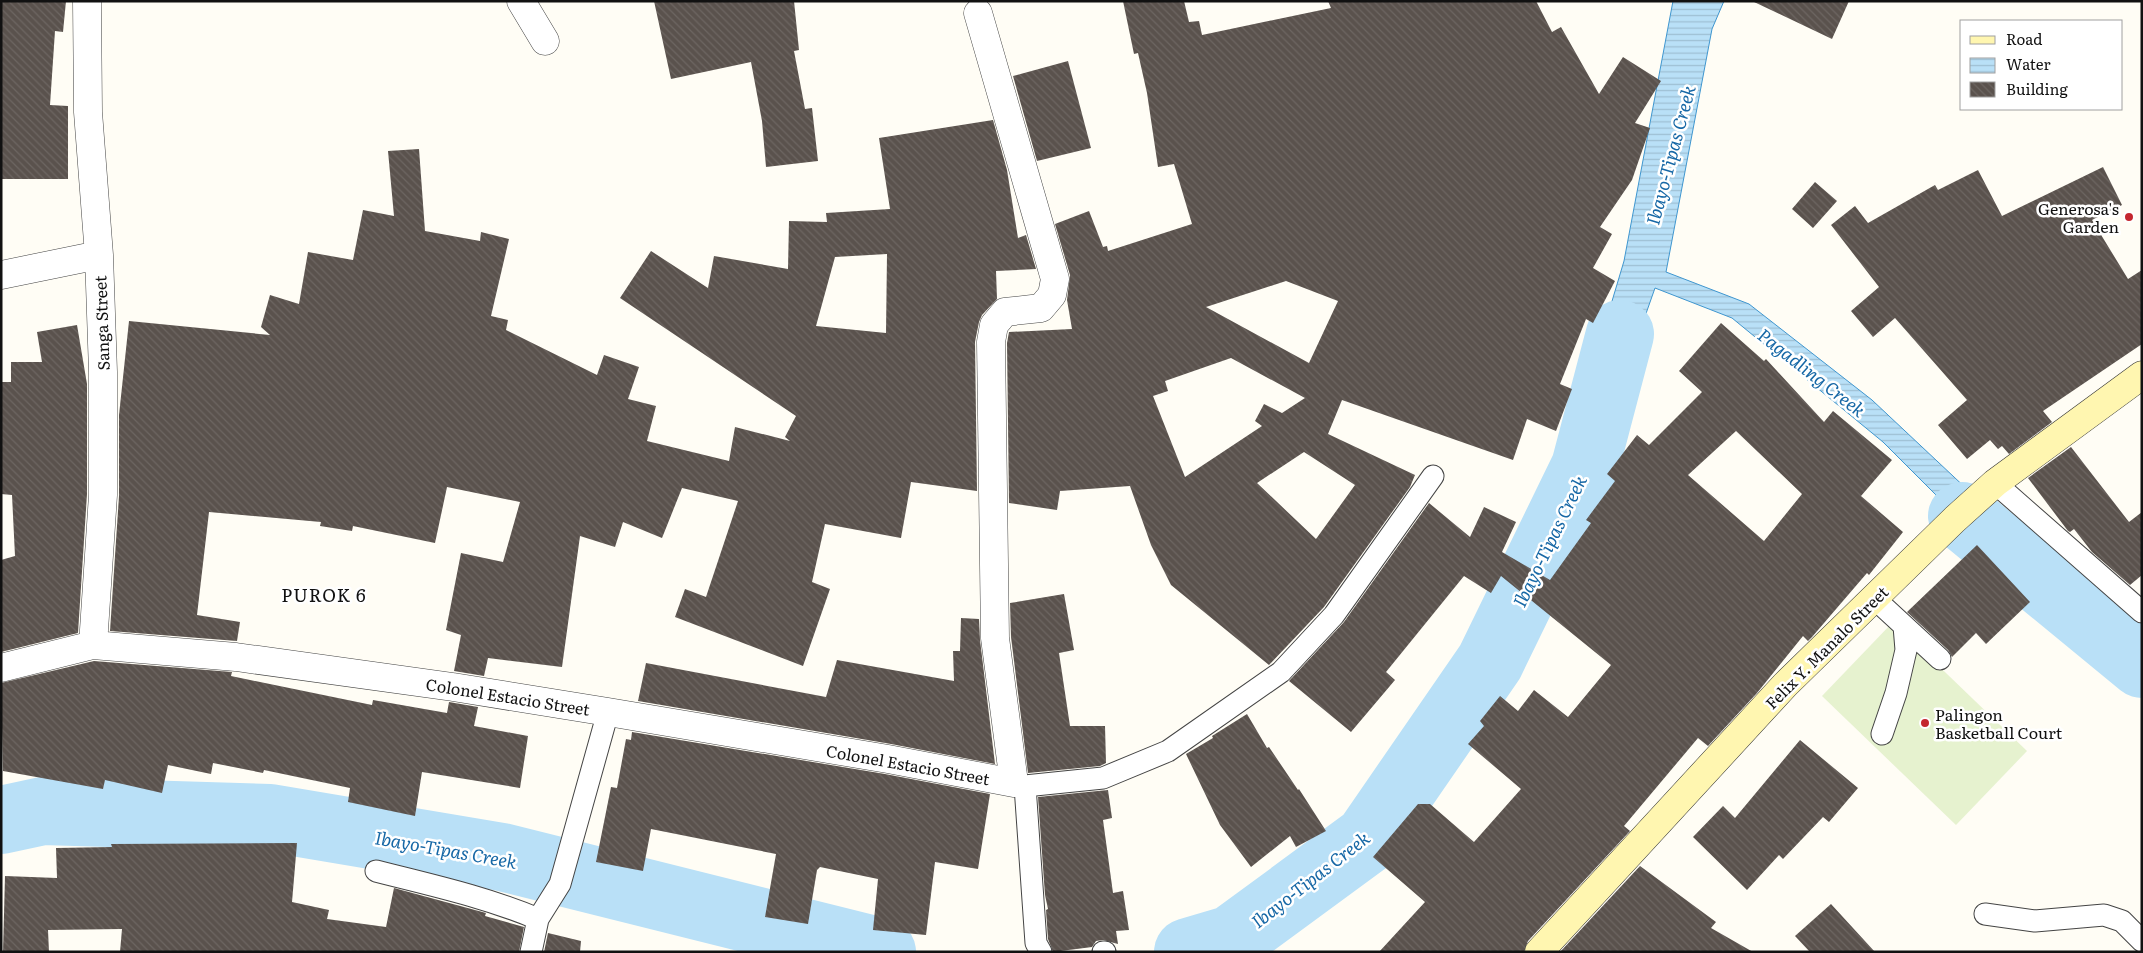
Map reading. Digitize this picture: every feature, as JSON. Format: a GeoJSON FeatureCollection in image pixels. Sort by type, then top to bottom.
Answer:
{"type":"FeatureCollection","features":[{"type":"Feature","properties":{"kind":"main road","name":"Felix Y. Manalo Street"},"geometry":{"type":"LineString","coordinates":[[1539,952],[1785,685],[1955,519],[1995,484],[2142,375]]}},
{"type":"Feature","properties":{"kind":"street","name":"Sanga Street"},"geometry":{"type":"LineString","coordinates":[[87,1],[88,112],[99,255],[104,372],[102,495],[93,646]]}},
{"type":"Feature","properties":{"kind":"street"},"geometry":{"type":"LineString","coordinates":[[521,1],[545,40]]}},
{"type":"Feature","properties":{"kind":"street"},"geometry":{"type":"LineString","coordinates":[[978,13],[1055,279],[1052,295],[1041,308],[1005,312],[994,325],[991,342],[995,638],[1019,785]]}},
{"type":"Feature","properties":{"kind":"street"},"geometry":{"type":"LineString","coordinates":[[1,275],[99,255]]}},
{"type":"Feature","properties":{"kind":"street","name":"Colonel Estacio Street"},"geometry":{"type":"LineString","coordinates":[[1,668],[93,646],[236,657],[453,687],[608,712],[888,759],[1019,785]]}},
{"type":"Feature","properties":{"kind":"lane"},"geometry":{"type":"LineString","coordinates":[[1041,952],[1036,943],[1019,785],[1103,778],[1168,751],[1282,672],[1334,615],[1433,476]]}},
{"type":"Feature","properties":{"kind":"lane"},"geometry":{"type":"LineString","coordinates":[[1995,484],[2142,612]]}},
{"type":"Feature","properties":{"kind":"lane"},"geometry":{"type":"LineString","coordinates":[[1874,599],[1940,659]]}},
{"type":"Feature","properties":{"kind":"lane"},"geometry":{"type":"LineString","coordinates":[[1882,734],[1896,693],[1906,650],[1904,626]]}},
{"type":"Feature","properties":{"kind":"lane"},"geometry":{"type":"LineString","coordinates":[[531,952],[538,919],[560,884],[608,712]]}},
{"type":"Feature","properties":{"kind":"lane"},"geometry":{"type":"LineString","coordinates":[[376,871],[467,894],[513,908],[538,919]]}},
{"type":"Feature","properties":{"kind":"lane"},"geometry":{"type":"LineString","coordinates":[[1985,914],[2035,921],[2104,915],[2122,921],[2142,941]]}},
{"type":"Feature","properties":{"kind":"green space","name":"Palingon Basketball Court"},"geometry":{"type":"Polygon","coordinates":[[[1893,622],[2027,751],[1956,825],[1822,696],[1893,622]]]}},
{"type":"Feature","properties":{"kind":"water"},"geometry":{"type":"Polygon","coordinates":[[[1673,1],[1724,1],[1712,29],[1666,272],[1749,304],[1872,400],[1970,492],[1952,511],[1883,442],[1732,318],[1655,288],[1606,427],[1578,415],[1624,261],[1673,1]]]}},
{"type":"Feature","properties":{"kind":"building"},"geometry":{"type":"Polygon","coordinates":[[[1,1],[66,1],[63,32],[55,31],[50,105],[68,106],[68,179],[1,179],[1,1]]]}},
{"type":"Feature","properties":{"kind":"building"},"geometry":{"type":"Polygon","coordinates":[[[654,1],[794,1],[799,50],[794,51],[805,109],[812,108],[818,161],[766,167],[762,121],[751,62],[671,79],[654,1]]]}},
{"type":"Feature","properties":{"kind":"building"},"geometry":{"type":"Polygon","coordinates":[[[1123,1],[1184,1],[1189,22],[1199,21],[1202,35],[1331,8],[1328,1],[1536,1],[1552,32],[1561,27],[1599,94],[1623,57],[1661,81],[1635,123],[1650,128],[1632,180],[1600,227],[1612,234],[1593,268],[1615,281],[1593,323],[1586,319],[1560,384],[1572,389],[1556,431],[1527,419],[1513,460],[1342,400],[1328,434],[1415,475],[1410,487],[1324,607],[1269,665],[1171,585],[1151,545],[1130,486],[1060,491],[1057,510],[1009,503],[1007,343],[1009,332],[1072,329],[1067,300],[1070,275],[1055,224],[1089,211],[1103,247],[1107,246],[1108,251],[1192,224],[1174,164],[1158,167],[1147,93],[1138,53],[1134,54],[1123,1]],[[1286,281],[1206,307],[1309,363],[1338,301],[1286,281]],[[1231,358],[1165,381],[1168,391],[1153,396],[1185,477],[1262,426],[1255,421],[1264,404],[1282,413],[1305,398],[1231,358]],[[1304,452],[1257,483],[1316,539],[1355,485],[1304,452]]]}},
{"type":"Feature","properties":{"kind":"building"},"geometry":{"type":"Polygon","coordinates":[[[1752,1],[1849,1],[1832,39],[1752,1]]]}},
{"type":"Feature","properties":{"kind":"building"},"geometry":{"type":"Polygon","coordinates":[[[1068,61],[1091,148],[1037,161],[1013,76],[1068,61]]]}},
{"type":"Feature","properties":{"kind":"building"},"geometry":{"type":"Polygon","coordinates":[[[993,120],[1007,170],[1018,238],[1026,235],[1036,269],[996,271],[997,299],[982,315],[979,322],[975,342],[977,491],[911,482],[901,538],[825,524],[812,582],[830,589],[803,666],[675,617],[685,589],[706,597],[738,501],[682,488],[662,538],[623,522],[615,547],[580,536],[562,667],[488,658],[484,676],[454,671],[461,635],[446,630],[461,553],[503,562],[520,502],[447,487],[435,543],[353,526],[352,531],[320,526],[321,522],[209,512],[197,615],[240,622],[237,641],[110,631],[119,496],[119,415],[129,321],[270,335],[261,327],[270,295],[299,304],[308,252],[353,260],[363,210],[394,216],[388,151],[419,149],[425,231],[480,241],[481,232],[509,239],[491,316],[508,320],[506,330],[597,375],[604,355],[639,367],[628,399],[656,406],[647,441],[729,461],[735,427],[790,441],[785,437],[796,416],[620,298],[651,251],[708,288],[714,256],[788,269],[789,221],[827,222],[826,213],[890,209],[879,138],[993,120]],[[887,254],[835,257],[816,326],[886,333],[887,254]]]}},
{"type":"Feature","properties":{"kind":"building"},"geometry":{"type":"Polygon","coordinates":[[[2103,167],[2122,205],[2092,220],[2128,279],[2142,270],[2142,344],[2043,411],[2052,422],[2009,454],[2002,446],[1998,449],[1990,440],[1967,459],[1938,425],[1967,400],[1895,318],[1873,337],[1851,311],[1879,287],[1831,225],[1855,206],[1868,223],[1935,185],[1938,190],[1978,170],[2002,216],[2103,167]]]}},
{"type":"Feature","properties":{"kind":"building"},"geometry":{"type":"Polygon","coordinates":[[[1815,182],[1837,201],[1813,228],[1792,209],[1815,182]]]}},
{"type":"Feature","properties":{"kind":"building"},"geometry":{"type":"Polygon","coordinates":[[[1721,323],[1764,361],[1766,359],[1824,422],[1833,411],[1892,460],[1861,496],[1903,532],[1869,575],[1867,573],[1812,637],[1808,641],[1803,636],[1757,693],[1708,746],[1698,738],[1624,826],[1630,831],[1528,941],[1524,952],[1379,952],[1425,902],[1373,857],[1418,804],[1430,804],[1474,842],[1521,789],[1468,744],[1484,726],[1480,721],[1500,696],[1518,711],[1534,690],[1568,717],[1611,665],[1501,576],[1491,593],[1464,576],[1386,672],[1395,680],[1351,732],[1289,681],[1344,622],[1429,503],[1470,537],[1484,507],[1516,522],[1502,552],[1550,580],[1591,523],[1586,520],[1615,481],[1607,474],[1637,435],[1649,445],[1702,392],[1679,371],[1721,323]],[[1736,431],[1688,475],[1764,541],[1802,494],[1736,431]]]}},
{"type":"Feature","properties":{"kind":"building"},"geometry":{"type":"Polygon","coordinates":[[[77,325],[87,384],[87,494],[78,633],[1,652],[1,560],[15,556],[12,495],[1,494],[1,382],[11,382],[11,362],[42,362],[37,332],[77,325]]]}},
{"type":"Feature","properties":{"kind":"building"},"geometry":{"type":"Polygon","coordinates":[[[2071,447],[2129,522],[2142,512],[2142,575],[2130,585],[2092,552],[2074,529],[2070,532],[2068,531],[2028,478],[2071,447]]]}},
{"type":"Feature","properties":{"kind":"building"},"geometry":{"type":"Polygon","coordinates":[[[1977,545],[2030,602],[1986,644],[1976,633],[1952,657],[1948,650],[1907,612],[1977,545]]]}},
{"type":"Feature","properties":{"kind":"building"},"geometry":{"type":"Polygon","coordinates":[[[1064,594],[1074,650],[1059,653],[1070,726],[1105,726],[1106,763],[1100,766],[1028,773],[1011,637],[1010,603],[1064,594]]]}},
{"type":"Feature","properties":{"kind":"building"},"geometry":{"type":"Polygon","coordinates":[[[961,618],[979,619],[995,764],[891,744],[638,701],[646,663],[826,697],[837,660],[954,681],[953,651],[960,651],[961,618]]]}},
{"type":"Feature","properties":{"kind":"building"},"geometry":{"type":"Polygon","coordinates":[[[94,661],[232,672],[231,676],[372,705],[373,700],[447,713],[449,702],[478,707],[474,726],[528,736],[520,788],[422,772],[415,816],[348,802],[350,788],[264,770],[263,773],[213,763],[211,774],[168,765],[162,793],[105,780],[103,789],[3,771],[1,683],[94,661]]]}},
{"type":"Feature","properties":{"kind":"building"},"geometry":{"type":"Polygon","coordinates":[[[1247,714],[1267,748],[1269,747],[1299,789],[1326,831],[1296,847],[1290,836],[1251,867],[1220,825],[1186,754],[1247,714]]]}},
{"type":"Feature","properties":{"kind":"building"},"geometry":{"type":"Polygon","coordinates":[[[632,732],[885,774],[990,794],[978,869],[935,862],[926,935],[873,930],[878,879],[820,867],[817,870],[808,924],[765,917],[776,854],[651,829],[643,871],[596,862],[611,787],[617,788],[626,739],[631,740],[632,732]]]}},
{"type":"Feature","properties":{"kind":"building"},"geometry":{"type":"Polygon","coordinates":[[[1800,740],[1858,788],[1829,822],[1823,817],[1783,859],[1779,855],[1747,890],[1693,837],[1723,806],[1735,818],[1800,740]]]}},
{"type":"Feature","properties":{"kind":"building"},"geometry":{"type":"Polygon","coordinates":[[[1108,790],[1112,818],[1103,820],[1113,893],[1123,891],[1129,930],[1116,931],[1118,944],[1103,940],[1096,941],[1092,947],[1053,952],[1048,939],[1046,910],[1048,909],[1045,895],[1038,797],[1108,790]]]}},
{"type":"Feature","properties":{"kind":"building"},"geometry":{"type":"Polygon","coordinates":[[[297,843],[292,902],[329,910],[327,919],[386,927],[394,888],[486,913],[485,916],[524,927],[519,952],[120,952],[122,929],[48,930],[49,952],[3,952],[5,876],[57,878],[56,848],[112,847],[111,844],[297,843]]]}},
{"type":"Feature","properties":{"kind":"building"},"geometry":{"type":"Polygon","coordinates":[[[1640,866],[1716,922],[1711,928],[1753,952],[1560,952],[1640,866]]]}},
{"type":"Feature","properties":{"kind":"building"},"geometry":{"type":"Polygon","coordinates":[[[1831,904],[1875,952],[1810,952],[1795,936],[1831,904]]]}},
{"type":"Feature","properties":{"kind":"building"},"geometry":{"type":"Polygon","coordinates":[[[548,933],[581,941],[580,952],[544,952],[548,933]]]}},
{"type":"Feature","properties":{"kind":"waterway","name":"Ibayo-Tipas Creek"},"geometry":{"type":"LineString","coordinates":[[1188,952],[1232,939],[1368,839],[1490,662],[1585,467],[1620,334]]}},
{"type":"Feature","properties":{"kind":"waterway","name":"Pagadling Creek"},"geometry":{"type":"LineString","coordinates":[[1962,516],[2142,664]]}},
{"type":"Feature","properties":{"kind":"waterway","name":"Ibayo-Tipas Creek"},"geometry":{"type":"LineString","coordinates":[[1,820],[43,811],[270,818],[502,857],[882,952]]}},
{"type":"Feature","properties":{"kind":"place","name":"Generosa's Garden"},"geometry":{"type":"Point","coordinates":[2129,217]}},
{"type":"Feature","properties":{"kind":"place","name":"Palingon Basketball Court"},"geometry":{"type":"Point","coordinates":[1925,723]}},
{"type":"Feature","properties":{"kind":"district","name":"PUROK 6"},"geometry":{"type":"Point","coordinates":[324,594]}}]}
